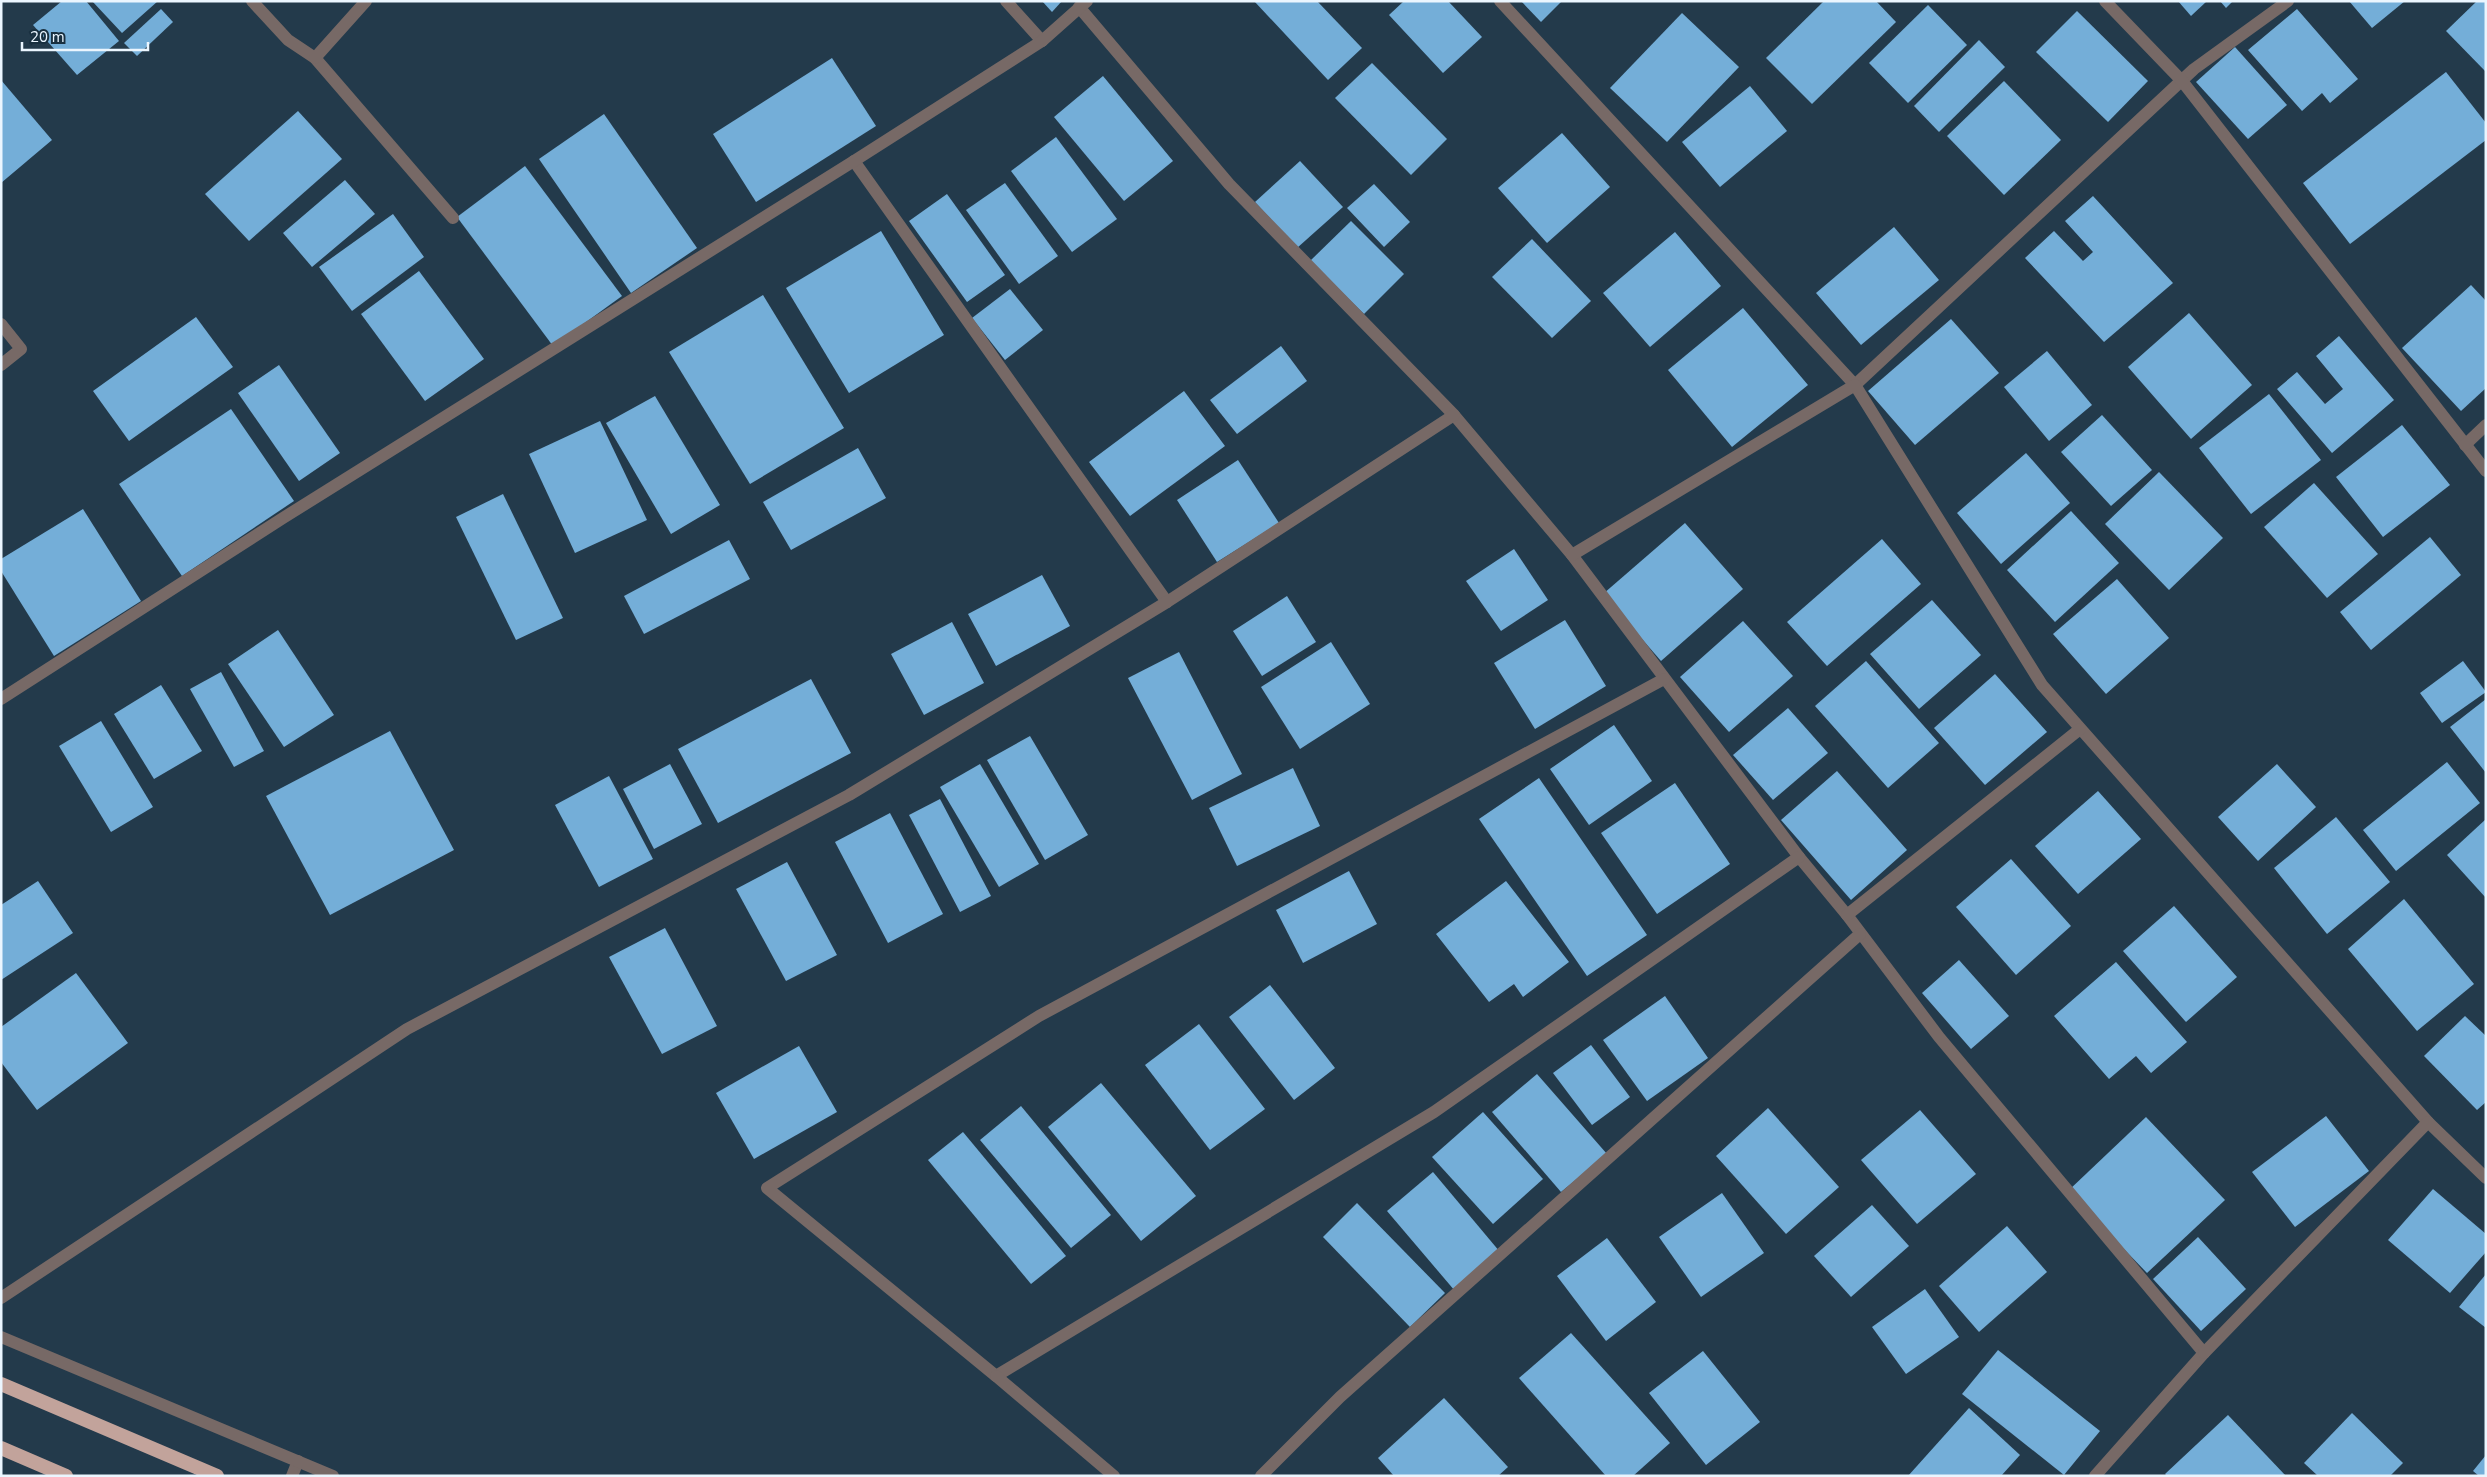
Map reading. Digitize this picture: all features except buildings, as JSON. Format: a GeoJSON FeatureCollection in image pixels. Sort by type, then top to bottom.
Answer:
{"type":"FeatureCollection","features":[{"type":"Feature","properties":{"kind":"highway"},"geometry":{"type":"LineString","coordinates":[[1,1384],[217,1476]]}},
{"type":"Feature","properties":{"kind":"highway"},"geometry":{"type":"LineString","coordinates":[[1,1448],[66,1476]]}},
{"type":"Feature","properties":{"kind":"street"},"geometry":{"type":"LineString","coordinates":[[252,1],[288,40],[315,58],[453,218]]}},
{"type":"Feature","properties":{"kind":"street"},"geometry":{"type":"LineString","coordinates":[[315,58],[366,1]]}},
{"type":"Feature","properties":{"kind":"street"},"geometry":{"type":"LineString","coordinates":[[1006,1],[1042,41]]}},
{"type":"Feature","properties":{"kind":"street"},"geometry":{"type":"LineString","coordinates":[[1500,1],[1855,385],[2042,686],[2428,1122],[2486,1178]]}},
{"type":"Feature","properties":{"kind":"street"},"geometry":{"type":"LineString","coordinates":[[2105,1],[2182,81],[2486,472]]}},
{"type":"Feature","properties":{"kind":"street"},"geometry":{"type":"LineString","coordinates":[[1572,555],[1855,385],[2194,69],[2288,1]]}},
{"type":"Feature","properties":{"kind":"street"},"geometry":{"type":"LineString","coordinates":[[1,699],[282,518],[854,161],[1042,41],[1083,4],[1229,184],[1454,414],[1572,555],[1799,857],[1847,916],[1939,1037],[2204,1353]]}},
{"type":"Feature","properties":{"kind":"street"},"geometry":{"type":"LineString","coordinates":[[854,161],[1166,602]]}},
{"type":"Feature","properties":{"kind":"street"},"geometry":{"type":"LineString","coordinates":[[1,324],[21,349],[1,365]]}},
{"type":"Feature","properties":{"kind":"street"},"geometry":{"type":"LineString","coordinates":[[1,1298],[408,1029],[849,795],[1166,602],[1454,414]]}},
{"type":"Feature","properties":{"kind":"street"},"geometry":{"type":"LineString","coordinates":[[2465,445],[2486,425]]}},
{"type":"Feature","properties":{"kind":"street"},"geometry":{"type":"LineString","coordinates":[[1114,1476],[996,1376],[767,1188],[1039,1016],[1664,679]]}},
{"type":"Feature","properties":{"kind":"street"},"geometry":{"type":"LineString","coordinates":[[1847,916],[2080,729]]}},
{"type":"Feature","properties":{"kind":"street"},"geometry":{"type":"LineString","coordinates":[[996,1376],[1434,1112],[1799,857]]}},
{"type":"Feature","properties":{"kind":"street"},"geometry":{"type":"LineString","coordinates":[[1261,1476],[1340,1397],[1860,934]]}},
{"type":"Feature","properties":{"kind":"street"},"geometry":{"type":"LineString","coordinates":[[2095,1476],[2204,1353],[2428,1122]]}},
{"type":"Feature","properties":{"kind":"street"},"geometry":{"type":"LineString","coordinates":[[1,1337],[333,1476]]}},
{"type":"Feature","properties":{"kind":"street"},"geometry":{"type":"LineString","coordinates":[[292,1476],[298,1461]]}}]}
